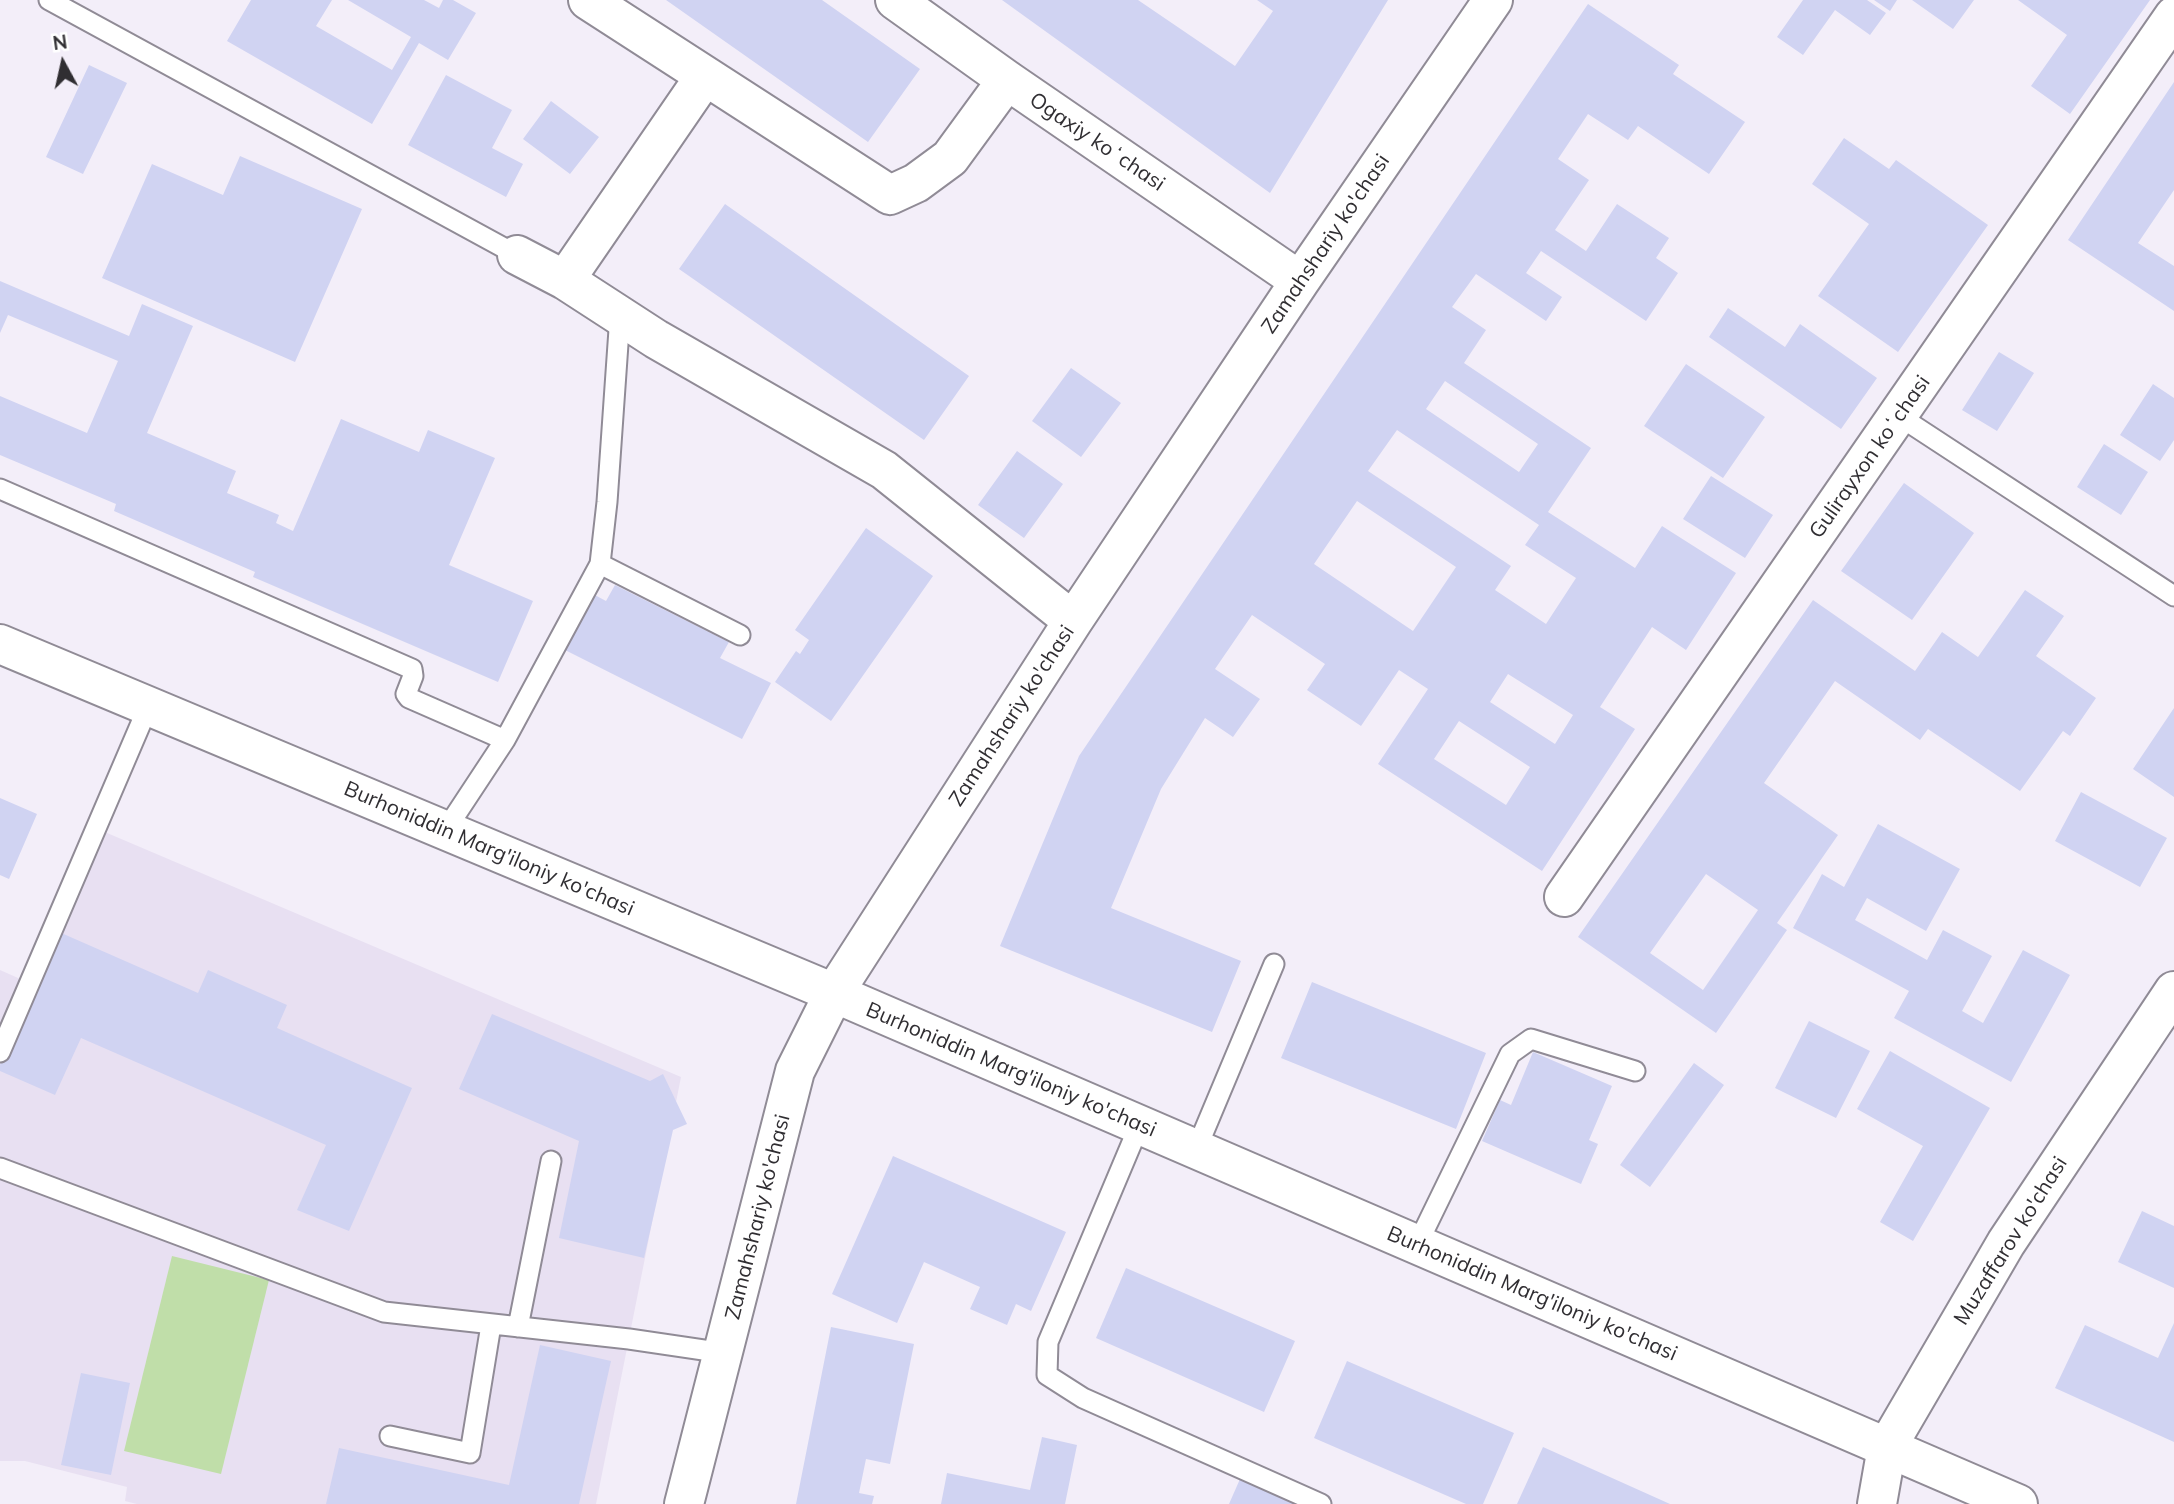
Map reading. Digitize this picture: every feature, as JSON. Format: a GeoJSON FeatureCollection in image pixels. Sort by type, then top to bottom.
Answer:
{"type":"FeatureCollection","features":[{"type":"Feature","properties":{"kind":"street"},"geometry":{"type":"LineString","coordinates":[[588,0],[890,195],[916,183],[950,158],[1007,80]]}},
{"type":"Feature","properties":{"kind":"street","name":"Ogaxiy koʻchasi"},"geometry":{"type":"LineString","coordinates":[[895,0],[1300,281]]}},
{"type":"Feature","properties":{"kind":"street","name":"Zamahshariy ko'chasi"},"geometry":{"type":"LineString","coordinates":[[684,1504],[795,1071],[834,993],[1073,621],[1300,281],[1493,0]]}},
{"type":"Feature","properties":{"kind":"street","name":"Gulirayxon koʻchasi"},"geometry":{"type":"LineString","coordinates":[[1564,897],[2174,16]]}},
{"type":"Feature","properties":{"kind":"street"},"geometry":{"type":"LineString","coordinates":[[565,280],[705,76]]}},
{"type":"Feature","properties":{"kind":"street"},"geometry":{"type":"LineString","coordinates":[[517,255],[565,280],[656,339],[884,470],[1073,621]]}},
{"type":"Feature","properties":{"kind":"street","name":"Burhoniddin Marg'iloniy ko'chasi"},"geometry":{"type":"LineString","coordinates":[[0,644],[834,993],[2018,1504]]}},
{"type":"Feature","properties":{"kind":"street","name":"Muzaffarov ko'chasi"},"geometry":{"type":"LineString","coordinates":[[1877,1504],[1887,1447],[2006,1243],[2174,990]]}},
{"type":"Feature","properties":{"kind":"lane"},"geometry":{"type":"LineString","coordinates":[[49,0],[517,255]]}},
{"type":"Feature","properties":{"kind":"lane"},"geometry":{"type":"LineString","coordinates":[[445,831],[505,740],[600,564],[620,315]]}},
{"type":"Feature","properties":{"kind":"lane"},"geometry":{"type":"LineString","coordinates":[[1899,416],[2174,596]]}},
{"type":"Feature","properties":{"kind":"lane"},"geometry":{"type":"LineString","coordinates":[[0,489],[412,669],[413,676],[406,694],[409,698],[505,740]]}},
{"type":"Feature","properties":{"kind":"lane"},"geometry":{"type":"LineString","coordinates":[[600,564],[740,635]]}},
{"type":"Feature","properties":{"kind":"lane"},"geometry":{"type":"LineString","coordinates":[[0,1052],[148,706]]}},
{"type":"Feature","properties":{"kind":"lane"},"geometry":{"type":"LineString","coordinates":[[1196,1150],[1274,964]]}},
{"type":"Feature","properties":{"kind":"lane"},"geometry":{"type":"LineString","coordinates":[[1417,1245],[1510,1054],[1531,1039],[1635,1071]]}},
{"type":"Feature","properties":{"kind":"lane"},"geometry":{"type":"LineString","coordinates":[[1139,1126],[1048,1342],[1047,1375],[1083,1398],[1321,1504]]}},
{"type":"Feature","properties":{"kind":"lane"},"geometry":{"type":"LineString","coordinates":[[518,1328],[551,1161]]}},
{"type":"Feature","properties":{"kind":"lane"},"geometry":{"type":"LineString","coordinates":[[0,1168],[384,1312],[629,1339],[724,1353]]}},
{"type":"Feature","properties":{"kind":"lane"},"geometry":{"type":"LineString","coordinates":[[390,1436],[470,1453],[491,1325]]}},
{"type":"Feature","properties":{"kind":"shaded area"},"geometry":{"type":"Polygon","coordinates":[[[93,827],[681,1077],[596,1504],[137,1504],[125,1501],[127,1487],[25,1461],[0,1461],[0,970],[27,982],[93,827]]]}},
{"type":"Feature","properties":{"kind":"green space"},"geometry":{"type":"Polygon","coordinates":[[[172,1256],[269,1280],[221,1474],[124,1451],[172,1256]]]}},
{"type":"Feature","properties":{"kind":"building"},"geometry":{"type":"Polygon","coordinates":[[[251,0],[332,0],[316,26],[392,70],[411,37],[348,0],[424,0],[439,8],[443,0],[453,0],[476,13],[448,60],[419,43],[372,124],[227,41],[251,0]]]}},
{"type":"Feature","properties":{"kind":"building"},"geometry":{"type":"Polygon","coordinates":[[[666,0],[822,0],[920,69],[868,142],[666,0]]]}},
{"type":"Feature","properties":{"kind":"building"},"geometry":{"type":"Polygon","coordinates":[[[1002,0],[1138,0],[1235,66],[1273,11],[1257,0],[1388,0],[1270,193],[1002,0]]]}},
{"type":"Feature","properties":{"kind":"building"},"geometry":{"type":"Polygon","coordinates":[[[1803,0],[1867,0],[1886,13],[1870,35],[1835,10],[1803,55],[1777,37],[1803,0]]]}},
{"type":"Feature","properties":{"kind":"building"},"geometry":{"type":"Polygon","coordinates":[[[1874,0],[1897,0],[1890,11],[1874,0]]]}},
{"type":"Feature","properties":{"kind":"building"},"geometry":{"type":"Polygon","coordinates":[[[1912,0],[1974,0],[1953,29],[1912,0]]]}},
{"type":"Feature","properties":{"kind":"building"},"geometry":{"type":"Polygon","coordinates":[[[2018,0],[2150,0],[2070,114],[2031,86],[2067,35],[2018,0]]]}},
{"type":"Feature","properties":{"kind":"building"},"geometry":{"type":"Polygon","coordinates":[[[1588,4],[1679,65],[1673,74],[1745,122],[1709,174],[1638,126],[1628,140],[1588,114],[1558,159],[1589,180],[1555,230],[1586,251],[1617,204],[1669,238],[1656,258],[1678,273],[1646,321],[1541,251],[1526,273],[1562,297],[1546,321],[1476,274],[1452,307],[1486,330],[1464,363],[1591,448],[1548,512],[1635,568],[1662,526],[1736,573],[1686,650],[1652,627],[1600,707],[1635,729],[1542,871],[1378,764],[1428,689],[1399,670],[1361,726],[1307,690],[1325,664],[1252,615],[1215,669],[1260,699],[1233,737],[1205,718],[1161,789],[1111,908],[1241,961],[1212,1032],[1000,946],[1079,756],[1588,4]],[[1445,381],[1426,409],[1519,472],[1538,444],[1445,381]],[[1397,430],[1368,471],[1511,566],[1495,590],[1546,624],[1576,578],[1525,545],[1539,525],[1397,430]],[[1357,501],[1314,564],[1413,631],[1456,567],[1357,501]],[[1508,674],[1490,702],[1555,744],[1573,715],[1508,674]],[[1459,721],[1434,759],[1506,805],[1530,767],[1459,721]]]}},
{"type":"Feature","properties":{"kind":"building"},"geometry":{"type":"Polygon","coordinates":[[[89,65],[127,83],[83,174],[46,157],[89,65]]]}},
{"type":"Feature","properties":{"kind":"building"},"geometry":{"type":"Polygon","coordinates":[[[446,75],[512,110],[492,148],[523,164],[506,197],[408,145],[446,75]]]}},
{"type":"Feature","properties":{"kind":"building"},"geometry":{"type":"Polygon","coordinates":[[[2174,82],[2174,190],[2138,243],[2174,266],[2174,311],[2068,240],[2174,82]]]}},
{"type":"Feature","properties":{"kind":"building"},"geometry":{"type":"Polygon","coordinates":[[[551,101],[599,137],[570,174],[523,139],[551,101]]]}},
{"type":"Feature","properties":{"kind":"building"},"geometry":{"type":"Polygon","coordinates":[[[1844,138],[1889,169],[1896,160],[1988,225],[1898,352],[1818,296],[1869,224],[1812,184],[1844,138]]]}},
{"type":"Feature","properties":{"kind":"building"},"geometry":{"type":"Polygon","coordinates":[[[240,156],[362,209],[295,362],[102,278],[152,164],[223,195],[240,156]]]}},
{"type":"Feature","properties":{"kind":"building"},"geometry":{"type":"Polygon","coordinates":[[[725,204],[969,376],[924,440],[679,269],[725,204]]]}},
{"type":"Feature","properties":{"kind":"building"},"geometry":{"type":"Polygon","coordinates":[[[0,281],[129,336],[142,304],[193,326],[147,433],[236,471],[227,493],[279,515],[276,523],[293,531],[341,419],[419,452],[428,430],[495,458],[449,565],[533,601],[498,682],[253,577],[255,572],[114,511],[116,504],[0,455],[0,396],[87,433],[118,361],[8,315],[0,333],[0,281]]]}},
{"type":"Feature","properties":{"kind":"building"},"geometry":{"type":"Polygon","coordinates":[[[1728,308],[1785,347],[1800,324],[1877,378],[1841,429],[1709,337],[1728,308]]]}},
{"type":"Feature","properties":{"kind":"building"},"geometry":{"type":"Polygon","coordinates":[[[1999,352],[2034,373],[1997,431],[1962,410],[1999,352]]]}},
{"type":"Feature","properties":{"kind":"building"},"geometry":{"type":"Polygon","coordinates":[[[1686,364],[1765,417],[1723,478],[1644,426],[1686,364]]]}},
{"type":"Feature","properties":{"kind":"building"},"geometry":{"type":"Polygon","coordinates":[[[1071,368],[1121,403],[1081,457],[1032,421],[1071,368]]]}},
{"type":"Feature","properties":{"kind":"building"},"geometry":{"type":"Polygon","coordinates":[[[2153,384],[2174,398],[2174,440],[2160,461],[2120,435],[2153,384]]]}},
{"type":"Feature","properties":{"kind":"building"},"geometry":{"type":"Polygon","coordinates":[[[2104,444],[2148,472],[2121,515],[2077,487],[2104,444]]]}},
{"type":"Feature","properties":{"kind":"building"},"geometry":{"type":"Polygon","coordinates":[[[1017,451],[1063,484],[1024,538],[978,505],[1017,451]]]}},
{"type":"Feature","properties":{"kind":"building"},"geometry":{"type":"Polygon","coordinates":[[[1711,476],[1773,515],[1745,558],[1683,519],[1711,476]]]}},
{"type":"Feature","properties":{"kind":"building"},"geometry":{"type":"Polygon","coordinates":[[[1904,483],[1974,533],[1912,620],[1841,571],[1904,483]]]}},
{"type":"Feature","properties":{"kind":"building"},"geometry":{"type":"Polygon","coordinates":[[[866,528],[933,576],[831,721],[775,682],[796,651],[800,654],[809,640],[795,630],[866,528]]]}},
{"type":"Feature","properties":{"kind":"building"},"geometry":{"type":"Polygon","coordinates":[[[615,585],[729,642],[720,658],[771,683],[742,739],[563,649],[591,593],[606,601],[615,585]]]}},
{"type":"Feature","properties":{"kind":"building"},"geometry":{"type":"Polygon","coordinates":[[[2025,590],[2064,616],[2036,656],[2096,698],[2070,736],[2063,731],[2020,791],[1928,729],[1920,740],[1835,681],[1764,783],[1838,835],[1777,923],[1787,930],[1716,1033],[1578,937],[1813,600],[1915,671],[1942,632],[1978,657],[2025,590]],[[1706,874],[1650,953],[1703,990],[1758,910],[1706,874]]]}},
{"type":"Feature","properties":{"kind":"building"},"geometry":{"type":"Polygon","coordinates":[[[2174,708],[2174,797],[2133,769],[2174,708]]]}},
{"type":"Feature","properties":{"kind":"building"},"geometry":{"type":"Polygon","coordinates":[[[2081,792],[2167,838],[2140,887],[2055,841],[2081,792]]]}},
{"type":"Feature","properties":{"kind":"building"},"geometry":{"type":"Polygon","coordinates":[[[0,798],[37,814],[9,879],[0,875],[0,798]]]}},
{"type":"Feature","properties":{"kind":"building"},"geometry":{"type":"Polygon","coordinates":[[[1878,824],[1960,869],[1926,931],[1867,898],[1855,920],[1927,960],[1943,930],[1992,956],[1962,1011],[1983,1023],[2023,950],[2070,975],[2011,1082],[1894,1018],[1909,991],[1793,928],[1822,874],[1844,887],[1878,824]]]}},
{"type":"Feature","properties":{"kind":"building"},"geometry":{"type":"Polygon","coordinates":[[[59,932],[198,993],[208,970],[287,1005],[277,1028],[412,1088],[349,1231],[297,1210],[326,1145],[81,1038],[55,1095],[0,1071],[0,1065],[59,932]]]}},
{"type":"Feature","properties":{"kind":"building"},"geometry":{"type":"Polygon","coordinates":[[[1312,982],[1486,1053],[1456,1129],[1281,1058],[1312,982]]]}},
{"type":"Feature","properties":{"kind":"building"},"geometry":{"type":"Polygon","coordinates":[[[492,1014],[650,1081],[663,1074],[687,1124],[673,1130],[644,1258],[559,1238],[579,1141],[459,1089],[492,1014]]]}},
{"type":"Feature","properties":{"kind":"building"},"geometry":{"type":"Polygon","coordinates":[[[1809,1021],[1870,1051],[1836,1118],[1775,1088],[1809,1021]]]}},
{"type":"Feature","properties":{"kind":"building"},"geometry":{"type":"Polygon","coordinates":[[[1890,1051],[1990,1108],[1913,1241],[1880,1222],[1923,1146],[1857,1109],[1890,1051]]]}},
{"type":"Feature","properties":{"kind":"building"},"geometry":{"type":"Polygon","coordinates":[[[1533,1052],[1612,1086],[1589,1140],[1598,1144],[1581,1184],[1482,1141],[1500,1100],[1511,1105],[1533,1052]]]}},
{"type":"Feature","properties":{"kind":"building"},"geometry":{"type":"Polygon","coordinates":[[[1694,1063],[1724,1085],[1650,1187],[1620,1165],[1694,1063]]]}},
{"type":"Feature","properties":{"kind":"building"},"geometry":{"type":"Polygon","coordinates":[[[893,1156],[1066,1232],[1031,1311],[1016,1304],[1007,1325],[970,1309],[980,1287],[924,1262],[897,1323],[832,1294],[893,1156]]]}},
{"type":"Feature","properties":{"kind":"building"},"geometry":{"type":"Polygon","coordinates":[[[2142,1211],[2174,1226],[2174,1288],[2118,1262],[2142,1211]]]}},
{"type":"Feature","properties":{"kind":"building"},"geometry":{"type":"Polygon","coordinates":[[[1126,1268],[1295,1341],[1264,1412],[1096,1338],[1126,1268]]]}},
{"type":"Feature","properties":{"kind":"building"},"geometry":{"type":"Polygon","coordinates":[[[2174,1323],[2174,1442],[2055,1388],[2085,1325],[2158,1358],[2174,1323]]]}},
{"type":"Feature","properties":{"kind":"building"},"geometry":{"type":"Polygon","coordinates":[[[831,1327],[914,1344],[890,1464],[866,1459],[859,1493],[874,1496],[872,1504],[796,1504],[831,1327]]]}},
{"type":"Feature","properties":{"kind":"building"},"geometry":{"type":"Polygon","coordinates":[[[540,1345],[611,1361],[579,1504],[326,1504],[339,1448],[509,1485],[540,1345]]]}},
{"type":"Feature","properties":{"kind":"building"},"geometry":{"type":"Polygon","coordinates":[[[1347,1361],[1514,1433],[1483,1504],[1466,1504],[1314,1438],[1347,1361]]]}},
{"type":"Feature","properties":{"kind":"building"},"geometry":{"type":"Polygon","coordinates":[[[81,1373],[130,1383],[111,1475],[61,1465],[81,1373]]]}},
{"type":"Feature","properties":{"kind":"building"},"geometry":{"type":"Polygon","coordinates":[[[1042,1437],[1077,1445],[1065,1504],[941,1504],[947,1473],[1030,1490],[1042,1437]]]}},
{"type":"Feature","properties":{"kind":"building"},"geometry":{"type":"Polygon","coordinates":[[[1543,1447],[1670,1504],[1517,1504],[1543,1447]]]}},
{"type":"Feature","properties":{"kind":"building"},"geometry":{"type":"Polygon","coordinates":[[[1240,1479],[1296,1504],[1229,1504],[1240,1479]]]}}]}
